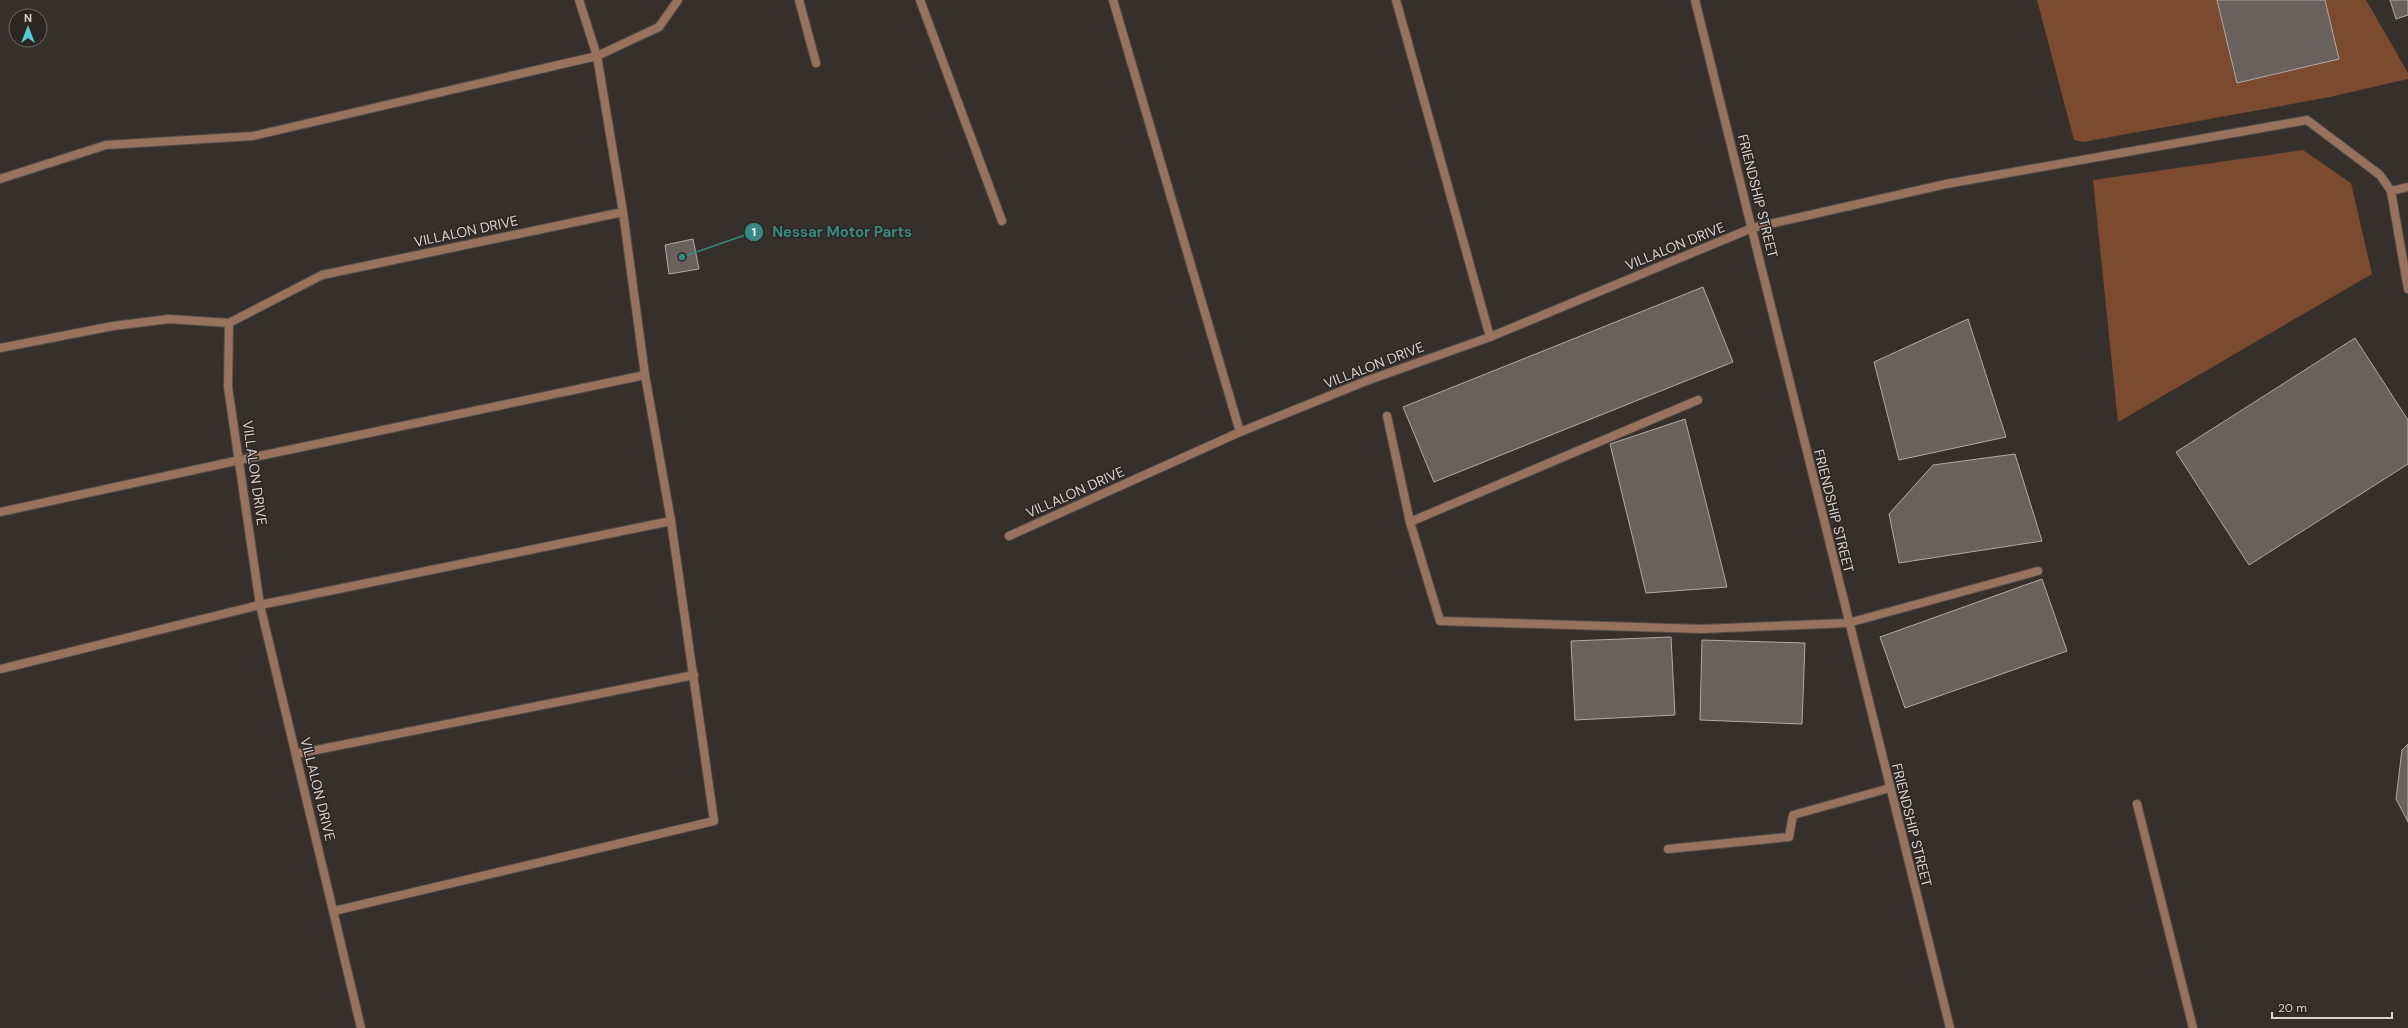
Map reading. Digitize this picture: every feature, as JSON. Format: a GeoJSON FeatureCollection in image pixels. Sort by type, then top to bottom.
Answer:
{"type":"FeatureCollection","features":[{"type":"Feature","properties":{"kind":"street"},"geometry":{"type":"LineString","coordinates":[[334,911],[714,821],[671,521],[645,375],[623,212],[597,56],[579,0]]}},
{"type":"Feature","properties":{"kind":"street"},"geometry":{"type":"LineString","coordinates":[[1,181],[106,145],[253,136],[597,56],[659,27],[678,0]]}},
{"type":"Feature","properties":{"kind":"street"},"geometry":{"type":"LineString","coordinates":[[798,0],[816,63]]}},
{"type":"Feature","properties":{"kind":"street"},"geometry":{"type":"LineString","coordinates":[[920,0],[1002,221]]}},
{"type":"Feature","properties":{"kind":"street"},"geometry":{"type":"LineString","coordinates":[[1113,0],[1240,432]]}},
{"type":"Feature","properties":{"kind":"street"},"geometry":{"type":"LineString","coordinates":[[1396,0],[1490,336]]}},
{"type":"Feature","properties":{"kind":"street","name":"FRIENDSHIP STREET"},"geometry":{"type":"LineString","coordinates":[[1695,0],[1848,623],[1950,1028]]}},
{"type":"Feature","properties":{"kind":"street","name":"VILLALON DRIVE"},"geometry":{"type":"LineString","coordinates":[[1009,536],[1240,432],[1366,381],[1490,336],[1752,228],[1946,184],[2307,120],[2380,175],[2391,191]]}},
{"type":"Feature","properties":{"kind":"street"},"geometry":{"type":"LineString","coordinates":[[2408,187],[2391,191],[2408,289]]}},
{"type":"Feature","properties":{"kind":"street","name":"VILLALON DRIVE"},"geometry":{"type":"LineString","coordinates":[[361,1028],[260,605],[240,460],[228,387],[229,322],[322,275],[623,212]]}},
{"type":"Feature","properties":{"kind":"street"},"geometry":{"type":"LineString","coordinates":[[0,348],[114,326],[169,319],[229,322]]}},
{"type":"Feature","properties":{"kind":"street"},"geometry":{"type":"LineString","coordinates":[[0,512],[645,375]]}},
{"type":"Feature","properties":{"kind":"street"},"geometry":{"type":"LineString","coordinates":[[1410,522],[1698,400]]}},
{"type":"Feature","properties":{"kind":"street"},"geometry":{"type":"LineString","coordinates":[[1387,416],[1410,522],[1440,621],[1702,629],[1848,623],[2038,571]]}},
{"type":"Feature","properties":{"kind":"street"},"geometry":{"type":"LineString","coordinates":[[0,669],[260,605],[671,521]]}},
{"type":"Feature","properties":{"kind":"street"},"geometry":{"type":"LineString","coordinates":[[296,754],[694,675]]}},
{"type":"Feature","properties":{"kind":"street"},"geometry":{"type":"LineString","coordinates":[[1668,849],[1789,837],[1793,815],[1890,788]]}},
{"type":"Feature","properties":{"kind":"street"},"geometry":{"type":"LineString","coordinates":[[2137,804],[2193,1028]]}},
{"type":"Feature","properties":{"kind":"shaded area"},"geometry":{"type":"Polygon","coordinates":[[[2037,0],[2366,0],[2408,73],[2408,79],[2325,98],[2083,142],[2074,140],[2037,0]]]}},
{"type":"Feature","properties":{"kind":"shaded area"},"geometry":{"type":"Polygon","coordinates":[[[2303,150],[2351,183],[2372,274],[2118,422],[2093,180],[2303,150]]]}},
{"type":"Feature","properties":{"kind":"building"},"geometry":{"type":"Polygon","coordinates":[[[2217,0],[2325,0],[2339,59],[2237,83],[2217,0]]]}},
{"type":"Feature","properties":{"kind":"building"},"geometry":{"type":"Polygon","coordinates":[[[2390,0],[2408,0],[2408,15],[2396,19],[2390,0]]]}},
{"type":"Feature","properties":{"kind":"building"},"geometry":{"type":"Polygon","coordinates":[[[693,239],[699,269],[669,274],[665,245],[693,239]]]}},
{"type":"Feature","properties":{"kind":"building"},"geometry":{"type":"Polygon","coordinates":[[[1703,287],[1733,362],[1434,482],[1403,407],[1703,287]]]}},
{"type":"Feature","properties":{"kind":"building"},"geometry":{"type":"Polygon","coordinates":[[[1968,319],[2006,437],[1899,460],[1874,362],[1968,319]]]}},
{"type":"Feature","properties":{"kind":"building"},"geometry":{"type":"Polygon","coordinates":[[[2355,338],[2408,420],[2408,464],[2249,565],[2176,452],[2355,338]]]}},
{"type":"Feature","properties":{"kind":"building"},"geometry":{"type":"Polygon","coordinates":[[[1685,419],[1727,587],[1646,593],[1610,444],[1685,419]]]}},
{"type":"Feature","properties":{"kind":"building"},"geometry":{"type":"Polygon","coordinates":[[[2015,454],[2042,541],[1899,563],[1889,514],[1933,465],[2015,454]]]}},
{"type":"Feature","properties":{"kind":"building"},"geometry":{"type":"Polygon","coordinates":[[[2042,579],[2067,651],[1905,708],[1880,637],[2042,579]]]}},
{"type":"Feature","properties":{"kind":"building"},"geometry":{"type":"Polygon","coordinates":[[[1671,637],[1675,715],[1575,720],[1571,641],[1671,637]]]}},
{"type":"Feature","properties":{"kind":"building"},"geometry":{"type":"Polygon","coordinates":[[[1702,640],[1805,643],[1802,724],[1700,720],[1702,640]]]}},
{"type":"Feature","properties":{"kind":"building"},"geometry":{"type":"Polygon","coordinates":[[[2408,744],[2408,822],[2396,799],[2402,750],[2408,744]]]}},
{"type":"Feature","properties":{"kind":"place","name":"Nessar Motor Parts"},"geometry":{"type":"Point","coordinates":[682,257]}}]}
